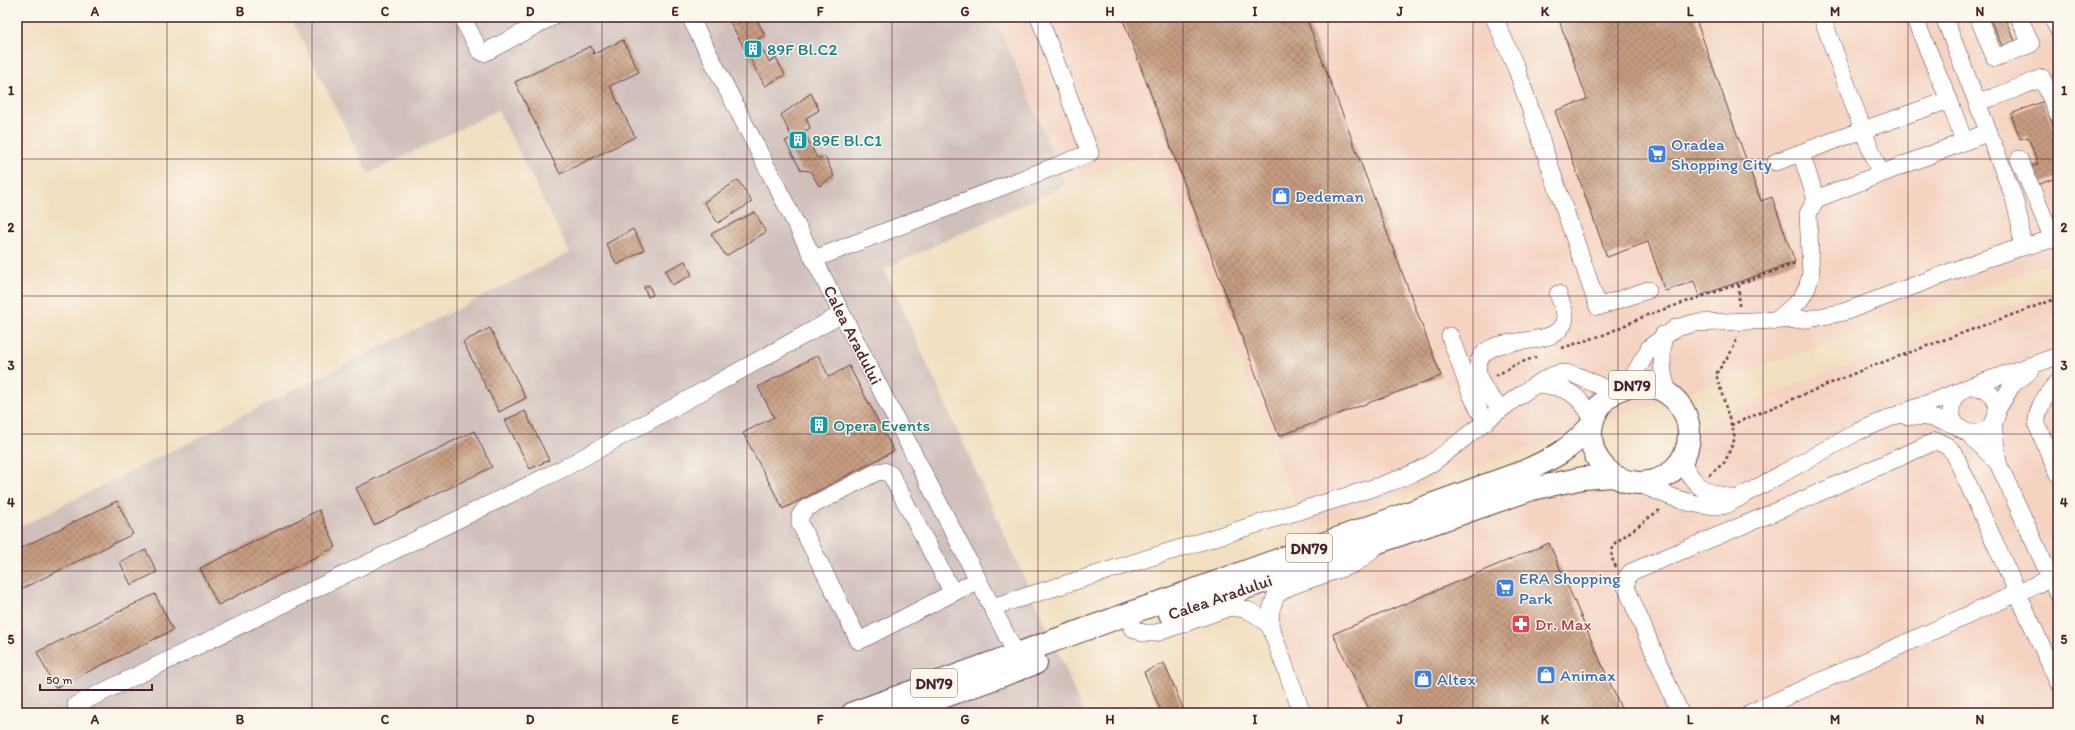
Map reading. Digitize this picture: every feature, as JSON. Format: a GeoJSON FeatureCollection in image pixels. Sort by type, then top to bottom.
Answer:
{"type":"FeatureCollection","features":[{"type":"Feature","properties":{"kind":"highway","name":"Calea Aradului"},"geometry":{"type":"LineString","coordinates":[[899,713],[1132,628],[1532,489],[1583,478],[1614,476],[1637,483],[1649,483],[1660,479],[1671,473],[1682,462],[1688,448],[1690,435],[1689,422],[1684,410],[1669,393],[1656,387],[1642,384],[1620,389],[1597,408],[1592,423],[1591,441],[1595,454],[1603,467],[1614,476]]}},
{"type":"Feature","properties":{"kind":"highway","name":"Calea Aradului"},"geometry":{"type":"LineString","coordinates":[[853,713],[1525,471],[1552,459],[1573,445],[1592,423]]}},
{"type":"Feature","properties":{"kind":"street"},"geometry":{"type":"LineString","coordinates":[[462,17],[479,50],[484,53],[552,17]]}},
{"type":"Feature","properties":{"kind":"street","name":"Calea Aradului"},"geometry":{"type":"LineString","coordinates":[[690,17],[1016,654]]}},
{"type":"Feature","properties":{"kind":"street"},"geometry":{"type":"LineString","coordinates":[[814,259],[1090,153],[1038,17]]}},
{"type":"Feature","properties":{"kind":"street"},"geometry":{"type":"LineString","coordinates":[[1494,17],[1508,46],[1517,70],[1598,307],[1648,290]]}},
{"type":"Feature","properties":{"kind":"street"},"geometry":{"type":"LineString","coordinates":[[1822,17],[1880,173]]}},
{"type":"Feature","properties":{"kind":"street"},"geometry":{"type":"LineString","coordinates":[[1914,17],[1964,141]]}},
{"type":"Feature","properties":{"kind":"street"},"geometry":{"type":"LineString","coordinates":[[1944,17],[2014,198],[2020,223],[2022,247]]}},
{"type":"Feature","properties":{"kind":"street"},"geometry":{"type":"LineString","coordinates":[[1978,17],[1995,58],[2031,44],[2019,17]]}},
{"type":"Feature","properties":{"kind":"street"},"geometry":{"type":"LineString","coordinates":[[2052,17],[2058,29]]}},
{"type":"Feature","properties":{"kind":"street"},"geometry":{"type":"LineString","coordinates":[[1978,102],[1995,97],[2042,78],[2058,114]]}},
{"type":"Feature","properties":{"kind":"street"},"geometry":{"type":"LineString","coordinates":[[1776,162],[1948,100]]}},
{"type":"Feature","properties":{"kind":"street"},"geometry":{"type":"LineString","coordinates":[[1776,321],[1800,300],[1807,288],[1811,274],[1808,214],[1816,199],[1989,132]]}},
{"type":"Feature","properties":{"kind":"street"},"geometry":{"type":"LineString","coordinates":[[1801,153],[1816,199]]}},
{"type":"Feature","properties":{"kind":"street"},"geometry":{"type":"LineString","coordinates":[[992,607],[1408,475],[1432,463],[1501,409],[1549,376],[1560,373],[1571,374],[1620,389],[1650,346],[1676,328],[1694,323],[1809,319],[1844,312],[2022,247],[2055,239],[2019,159]]}},
{"type":"Feature","properties":{"kind":"street"},"geometry":{"type":"LineString","coordinates":[[1501,409],[1482,386],[1477,364],[1483,352],[1500,345],[1554,334],[1562,327],[1566,316],[1558,294]]}},
{"type":"Feature","properties":{"kind":"street"},"geometry":{"type":"LineString","coordinates":[[76,705],[566,467],[842,314]]}},
{"type":"Feature","properties":{"kind":"street"},"geometry":{"type":"LineString","coordinates":[[1664,335],[1661,361],[1664,382],[1669,393]]}},
{"type":"Feature","properties":{"kind":"street"},"geometry":{"type":"LineString","coordinates":[[1450,336],[1471,394],[1485,422]]}},
{"type":"Feature","properties":{"kind":"street"},"geometry":{"type":"LineString","coordinates":[[1637,483],[1677,499],[1713,507],[1726,505],[1857,432],[1962,390],[2058,356]]}},
{"type":"Feature","properties":{"kind":"street"},"geometry":{"type":"LineString","coordinates":[[1892,417],[1925,416],[1941,419],[1963,429],[1982,432],[1995,416],[2012,385],[2040,363]]}},
{"type":"Feature","properties":{"kind":"street"},"geometry":{"type":"LineString","coordinates":[[2058,382],[2048,391],[2036,417],[2037,425],[2058,474]]}},
{"type":"Feature","properties":{"kind":"street"},"geometry":{"type":"LineString","coordinates":[[1538,384],[1553,386],[1574,394],[1584,404],[1592,423]]}},
{"type":"Feature","properties":{"kind":"street"},"geometry":{"type":"LineString","coordinates":[[1998,463],[1995,416],[1996,401],[1987,391],[1975,386],[1962,390],[1953,400],[1951,409],[1952,418],[1998,463],[2058,594]]}},
{"type":"Feature","properties":{"kind":"street"},"geometry":{"type":"LineString","coordinates":[[1680,713],[1626,588],[1627,578],[1631,572],[1782,509],[1936,441],[1947,446],[1954,453],[2058,682]]}},
{"type":"Feature","properties":{"kind":"street"},"geometry":{"type":"LineString","coordinates":[[1682,462],[1697,486],[1712,494],[1737,499]]}},
{"type":"Feature","properties":{"kind":"street"},"geometry":{"type":"LineString","coordinates":[[953,593],[891,475],[884,471],[877,472],[805,509],[800,516],[800,524],[859,641],[953,593],[978,580]]}},
{"type":"Feature","properties":{"kind":"street"},"geometry":{"type":"LineString","coordinates":[[1302,713],[1270,626],[1271,610],[1276,595],[1283,590],[1354,564],[1380,542]]}},
{"type":"Feature","properties":{"kind":"street"},"geometry":{"type":"LineString","coordinates":[[1750,713],[2051,578]]}},
{"type":"Feature","properties":{"kind":"street"},"geometry":{"type":"LineString","coordinates":[[1132,628],[1143,633],[1156,633],[1228,608],[1238,607],[1258,615],[1270,626]]}},
{"type":"Feature","properties":{"kind":"path"},"geometry":{"type":"LineString","coordinates":[[1560,349],[1606,334],[1647,315],[1739,284]]}},
{"type":"Feature","properties":{"kind":"path"},"geometry":{"type":"LineString","coordinates":[[1731,426],[1867,368],[2058,298]]}},
{"type":"Feature","properties":{"kind":"path"},"geometry":{"type":"LineString","coordinates":[[1482,386],[1505,370],[1538,356]]}},
{"type":"Feature","properties":{"kind":"path"},"geometry":{"type":"LineString","coordinates":[[1697,486],[1725,462],[1735,438]]}},
{"type":"Feature","properties":{"kind":"path"},"geometry":{"type":"LineString","coordinates":[[1627,578],[1617,568],[1612,560],[1611,551],[1615,543],[1677,499]]}},
{"type":"Feature","properties":{"kind":"shaded area"},"geometry":{"type":"Polygon","coordinates":[[[291,17],[995,17],[1066,185],[884,269],[1064,666],[1083,713],[17,713],[17,528],[570,253],[498,110],[368,174],[291,17]]]}},
{"type":"Feature","properties":{"kind":"shaded area"},"geometry":{"type":"Polygon","coordinates":[[[995,17],[2058,17],[2058,260],[1305,529],[1157,151],[1066,185],[995,17]]]}},
{"type":"Feature","properties":{"kind":"shaded area"},"geometry":{"type":"Polygon","coordinates":[[[2058,288],[2058,713],[1301,713],[1253,585],[1532,489],[1614,476],[1637,483],[1660,479],[1671,473],[1682,462],[1701,430],[1713,421],[1727,414],[1796,384],[2058,288]]]}},
{"type":"Feature","properties":{"kind":"building","name":"89F Bl.C2"},"geometry":{"type":"Polygon","coordinates":[[[741,17],[755,17],[765,35],[757,40],[769,62],[776,58],[785,75],[765,86],[730,22],[741,17]]]}},
{"type":"Feature","properties":{"kind":"building","name":"Dedeman"},"geometry":{"type":"Polygon","coordinates":[[[1122,17],[1306,17],[1441,376],[1279,436],[1122,17]]]}},
{"type":"Feature","properties":{"kind":"building","name":"Oradea Shopping City"},"geometry":{"type":"Polygon","coordinates":[[[1558,17],[1695,17],[1761,201],[1772,197],[1795,262],[1699,296],[1694,281],[1665,291],[1648,242],[1607,257],[1555,111],[1587,99],[1558,17]]]}},
{"type":"Feature","properties":{"kind":"building"},"geometry":{"type":"Polygon","coordinates":[[[1989,17],[2004,17],[2015,41],[2002,46],[1989,17]]]}},
{"type":"Feature","properties":{"kind":"building"},"geometry":{"type":"Polygon","coordinates":[[[623,40],[639,72],[610,86],[635,137],[560,174],[515,82],[591,46],[594,54],[623,40]]]}},
{"type":"Feature","properties":{"kind":"building","name":"89E Bl.C1"},"geometry":{"type":"Polygon","coordinates":[[[811,93],[819,110],[806,118],[810,128],[804,132],[817,158],[825,157],[834,176],[819,186],[810,171],[801,170],[785,141],[792,138],[781,115],[811,93]]]}},
{"type":"Feature","properties":{"kind":"building"},"geometry":{"type":"Polygon","coordinates":[[[2044,101],[2058,140],[2058,177],[2032,187],[2025,169],[2038,164],[2028,137],[2020,139],[2011,114],[2044,101]]]}},
{"type":"Feature","properties":{"kind":"building"},"geometry":{"type":"Polygon","coordinates":[[[738,180],[752,202],[718,223],[704,202],[738,180]]]}},
{"type":"Feature","properties":{"kind":"building"},"geometry":{"type":"Polygon","coordinates":[[[755,212],[766,232],[726,256],[711,234],[755,212]]]}},
{"type":"Feature","properties":{"kind":"building"},"geometry":{"type":"Polygon","coordinates":[[[633,229],[644,250],[617,265],[606,244],[633,229]]]}},
{"type":"Feature","properties":{"kind":"building"},"geometry":{"type":"Polygon","coordinates":[[[685,261],[692,275],[672,285],[665,271],[685,261]]]}},
{"type":"Feature","properties":{"kind":"building"},"geometry":{"type":"Polygon","coordinates":[[[649,285],[653,295],[648,297],[644,287],[649,285]]]}},
{"type":"Feature","properties":{"kind":"building"},"geometry":{"type":"Polygon","coordinates":[[[490,328],[526,398],[499,412],[463,342],[490,328]]]}},
{"type":"Feature","properties":{"kind":"building","name":"Opera Events"},"geometry":{"type":"Polygon","coordinates":[[[818,355],[829,377],[849,366],[894,451],[783,509],[743,433],[774,417],[758,387],[818,355]]]}},
{"type":"Feature","properties":{"kind":"building"},"geometry":{"type":"Polygon","coordinates":[[[525,411],[549,460],[530,469],[505,420],[525,411]]]}},
{"type":"Feature","properties":{"kind":"building"},"geometry":{"type":"Polygon","coordinates":[[[474,431],[492,467],[374,525],[356,488],[474,431]]]}},
{"type":"Feature","properties":{"kind":"building"},"geometry":{"type":"Polygon","coordinates":[[[117,501],[133,534],[17,591],[17,550],[117,501]]]}},
{"type":"Feature","properties":{"kind":"building"},"geometry":{"type":"Polygon","coordinates":[[[319,510],[336,547],[218,605],[200,568],[319,510]]]}},
{"type":"Feature","properties":{"kind":"building","name":"ERA Shopping Park"},"geometry":{"type":"Polygon","coordinates":[[[1549,543],[1623,713],[1371,713],[1333,634],[1549,543]]]}},
{"type":"Feature","properties":{"kind":"building"},"geometry":{"type":"Polygon","coordinates":[[[146,550],[157,572],[131,585],[120,562],[146,550]]]}},
{"type":"Feature","properties":{"kind":"building"},"geometry":{"type":"Polygon","coordinates":[[[155,594],[173,630],[55,688],[37,652],[155,594]]]}},
{"type":"Feature","properties":{"kind":"building"},"geometry":{"type":"Polygon","coordinates":[[[1164,663],[1185,713],[1162,713],[1144,672],[1164,663]]]}},
{"type":"Feature","properties":{"kind":"place","name":"89F Bl.C2"},"geometry":{"type":"Point","coordinates":[753,49]}},
{"type":"Feature","properties":{"kind":"place","name":"89E Bl.C1"},"geometry":{"type":"Point","coordinates":[798,140]}},
{"type":"Feature","properties":{"kind":"place","name":"Oradea Shopping City"},"geometry":{"type":"Point","coordinates":[1657,154]}},
{"type":"Feature","properties":{"kind":"place","name":"Dedeman"},"geometry":{"type":"Point","coordinates":[1281,196]}},
{"type":"Feature","properties":{"kind":"place","name":"Opera Events"},"geometry":{"type":"Point","coordinates":[819,425]}},
{"type":"Feature","properties":{"kind":"place","name":"ERA Shopping Park"},"geometry":{"type":"Point","coordinates":[1505,588]}},
{"type":"Feature","properties":{"kind":"place","name":"Dr. Max"},"geometry":{"type":"Point","coordinates":[1521,624]}},
{"type":"Feature","properties":{"kind":"place","name":"Animax"},"geometry":{"type":"Point","coordinates":[1546,675]}},
{"type":"Feature","properties":{"kind":"place","name":"Altex"},"geometry":{"type":"Point","coordinates":[1423,679]}}]}
